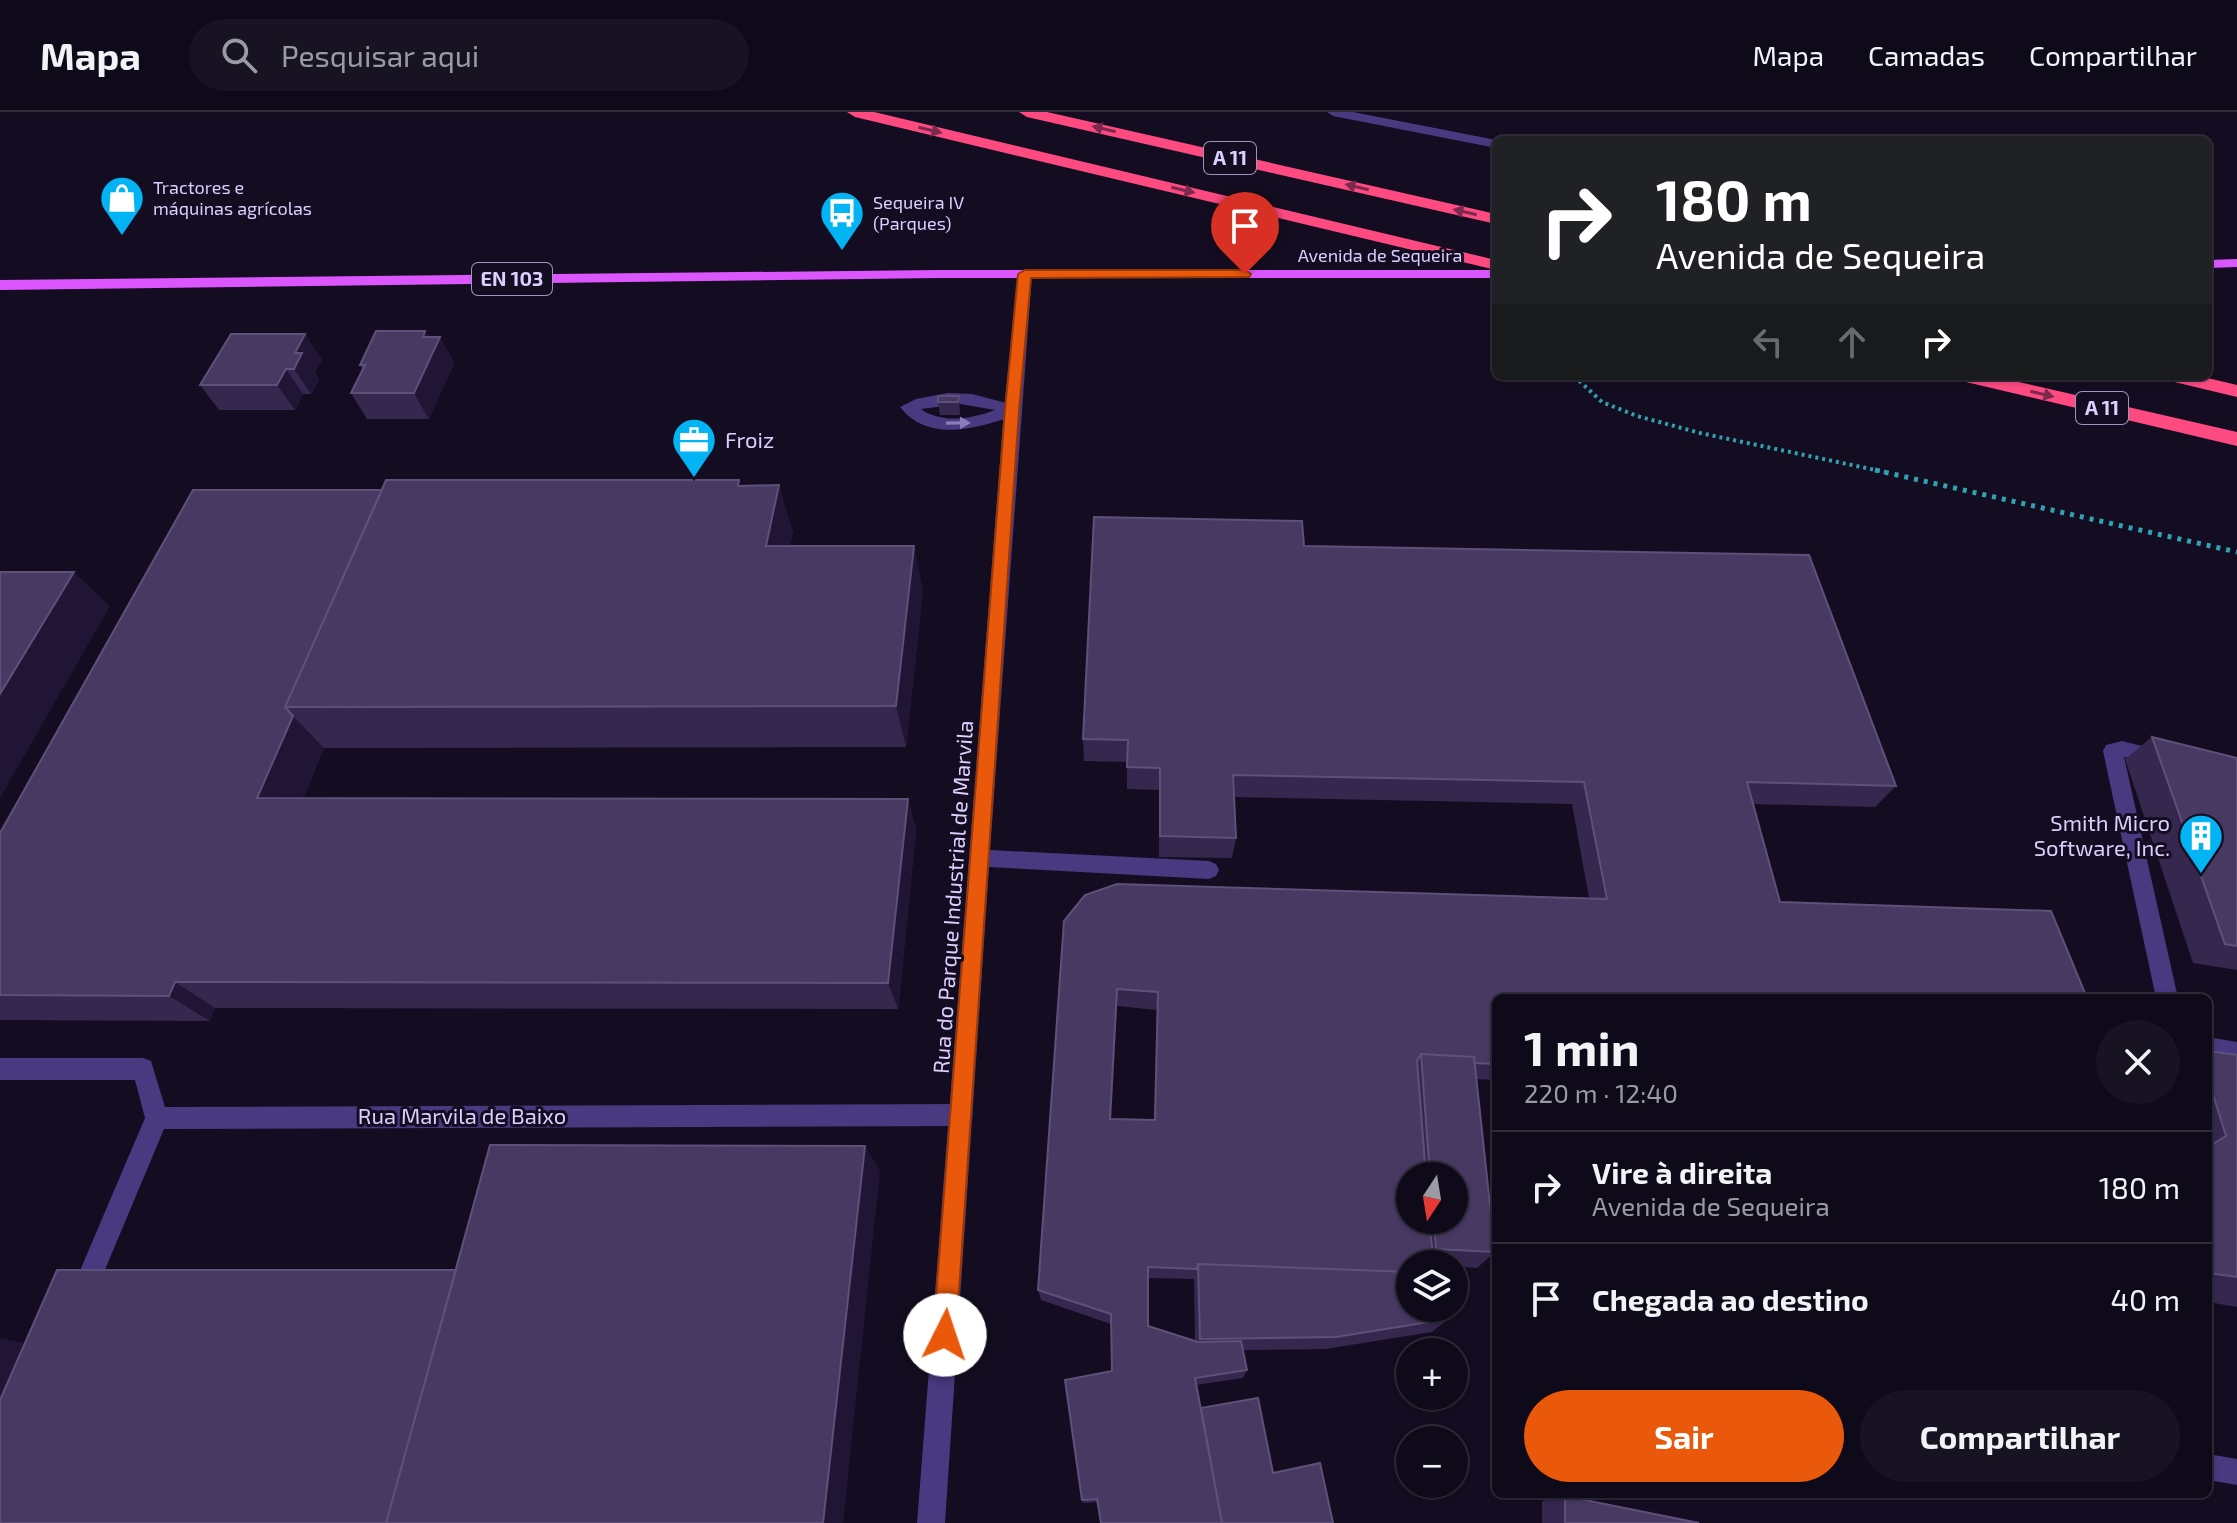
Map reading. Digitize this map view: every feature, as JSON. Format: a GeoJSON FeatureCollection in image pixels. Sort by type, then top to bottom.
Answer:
{"type":"FeatureCollection","features":[{"type":"Feature","properties":{"kind":"highway","name":"A 11"},"geometry":{"type":"LineString","coordinates":[[855,112],[1492,264]]}},
{"type":"Feature","properties":{"kind":"highway","name":"A 11"},"geometry":{"type":"LineString","coordinates":[[1027,112],[1492,218]]}},
{"type":"Feature","properties":{"kind":"highway","name":"A 11"},"geometry":{"type":"LineString","coordinates":[[1983,380],[2237,439]]}},
{"type":"Feature","properties":{"kind":"highway"},"geometry":{"type":"LineString","coordinates":[[2190,380],[2237,391]]}},
{"type":"Feature","properties":{"kind":"main road"},"geometry":{"type":"LineString","coordinates":[[2212,264],[2237,263]]}},
{"type":"Feature","properties":{"kind":"main road","name":"Avenida de Sequeira"},"geometry":{"type":"LineString","coordinates":[[1025,274],[1492,274]]}},
{"type":"Feature","properties":{"kind":"main road","name":"EN 103"},"geometry":{"type":"LineString","coordinates":[[0,285],[1025,274]]}},
{"type":"Feature","properties":{"kind":"street"},"geometry":{"type":"LineString","coordinates":[[1333,112],[1492,143]]}},
{"type":"Feature","properties":{"kind":"street","name":"Rua do Parque Industrial de Marvila"},"geometry":{"type":"LineString","coordinates":[[931,1523],[1012,410],[1025,274]]}},
{"type":"Feature","properties":{"kind":"street"},"geometry":{"type":"LineString","coordinates":[[933,398],[978,399],[1012,410],[977,423],[929,423],[908,407],[933,398]]}},
{"type":"Feature","properties":{"kind":"street"},"geometry":{"type":"LineString","coordinates":[[2166,994],[2113,751],[2122,749],[2179,764]]}},
{"type":"Feature","properties":{"kind":"street"},"geometry":{"type":"LineString","coordinates":[[979,858],[1209,870]]}},
{"type":"Feature","properties":{"kind":"street"},"geometry":{"type":"LineString","coordinates":[[2212,1049],[2237,1053]]}},
{"type":"Feature","properties":{"kind":"street"},"geometry":{"type":"LineString","coordinates":[[0,1069],[143,1069],[157,1118],[69,1323]]}},
{"type":"Feature","properties":{"kind":"street","name":"Rua Marvila de Baixo"},"geometry":{"type":"LineString","coordinates":[[157,1118],[961,1115]]}},
{"type":"Feature","properties":{"kind":"street"},"geometry":{"type":"LineString","coordinates":[[2212,1468],[2237,1472]]}},
{"type":"Feature","properties":{"kind":"path"},"geometry":{"type":"LineString","coordinates":[[1578,380],[1602,402],[1637,416],[1700,433],[1897,474],[2237,552]]}},
{"type":"Feature","properties":{"kind":"building"},"geometry":{"type":"Polygon","coordinates":[[[376,331],[425,331],[423,337],[440,337],[414,393],[351,393],[365,365],[360,365],[376,331]]]}},
{"type":"Feature","properties":{"kind":"building"},"geometry":{"type":"Polygon","coordinates":[[[231,334],[305,334],[295,353],[302,353],[294,369],[286,369],[277,385],[200,385],[231,334]]]}},
{"type":"Feature","properties":{"kind":"building"},"geometry":{"type":"Polygon","coordinates":[[[938,396],[959,396],[958,402],[938,402],[938,396]]]}},
{"type":"Feature","properties":{"kind":"building"},"geometry":{"type":"Polygon","coordinates":[[[386,480],[739,480],[738,486],[779,485],[766,546],[914,546],[896,706],[285,707],[386,480]]]}},
{"type":"Feature","properties":{"kind":"building"},"geometry":{"type":"Polygon","coordinates":[[[193,490],[382,490],[285,707],[293,716],[257,798],[908,799],[888,983],[175,982],[169,996],[0,995],[0,833],[193,490]]]}},
{"type":"Feature","properties":{"kind":"building"},"geometry":{"type":"Polygon","coordinates":[[[1094,517],[1302,521],[1304,546],[1809,555],[1896,786],[1747,782],[1780,902],[2051,911],[2085,994],[1492,994],[1492,1064],[1474,1063],[1474,1057],[1421,1054],[1417,1061],[1425,1162],[1396,1162],[1396,1234],[1431,1234],[1432,1250],[1396,1250],[1396,1271],[1198,1264],[1197,1269],[1148,1267],[1148,1326],[1198,1342],[1241,1341],[1247,1370],[1195,1378],[1222,1523],[1101,1523],[1097,1499],[1082,1500],[1065,1380],[1112,1371],[1111,1314],[1038,1290],[1064,921],[1085,895],[1117,884],[1607,899],[1584,782],[1233,775],[1236,838],[1160,836],[1160,768],[1127,767],[1128,740],[1083,739],[1094,517]],[[1117,989],[1110,1119],[1155,1120],[1158,992],[1117,989]]]}},
{"type":"Feature","properties":{"kind":"building"},"geometry":{"type":"Polygon","coordinates":[[[0,572],[74,572],[0,694],[0,572]]]}},
{"type":"Feature","properties":{"kind":"building"},"geometry":{"type":"Polygon","coordinates":[[[2152,737],[2237,758],[2237,946],[2225,944],[2152,737]]]}},
{"type":"Feature","properties":{"kind":"building"},"geometry":{"type":"Polygon","coordinates":[[[2212,1052],[2237,1055],[2237,1277],[2212,1274],[2212,1145],[2226,1136],[2212,1091],[2212,1052]]]}},
{"type":"Feature","properties":{"kind":"building"},"geometry":{"type":"Polygon","coordinates":[[[1421,1054],[1474,1057],[1492,1224],[1492,1252],[1436,1249],[1435,1234],[1468,1234],[1468,1162],[1429,1162],[1421,1054]]]}},
{"type":"Feature","properties":{"kind":"building"},"geometry":{"type":"Polygon","coordinates":[[[490,1145],[865,1146],[823,1523],[386,1523],[490,1145]]]}},
{"type":"Feature","properties":{"kind":"building"},"geometry":{"type":"Polygon","coordinates":[[[1198,1264],[1396,1271],[1396,1322],[1429,1322],[1336,1337],[1200,1339],[1198,1264]]]}},
{"type":"Feature","properties":{"kind":"building"},"geometry":{"type":"Polygon","coordinates":[[[57,1270],[456,1270],[386,1523],[0,1523],[0,1400],[57,1270]]]}},
{"type":"Feature","properties":{"kind":"building"},"geometry":{"type":"Polygon","coordinates":[[[1258,1398],[1273,1473],[1320,1463],[1333,1523],[1222,1523],[1201,1408],[1258,1398]]]}},
{"type":"Feature","properties":{"kind":"building"},"geometry":{"type":"Polygon","coordinates":[[[1565,1498],[1575,1498],[1699,1523],[1565,1523],[1565,1498]]]}},
{"type":"Feature","properties":{"kind":"place","name":"Tractores e máquinas agrícolas"},"geometry":{"type":"Point","coordinates":[122,237]}},
{"type":"Feature","properties":{"kind":"place","name":"Sequeira IV (Parques)"},"geometry":{"type":"Point","coordinates":[842,252]}},
{"type":"Feature","properties":{"kind":"place","name":"Froiz"},"geometry":{"type":"Point","coordinates":[694,479]}},
{"type":"Feature","properties":{"kind":"place","name":"Smith Micro Software, Inc."},"geometry":{"type":"Point","coordinates":[2201,875]}},
{"type":"Feature","properties":{"kind":"route"},"geometry":{"type":"LineString","coordinates":[[945,1335],[1012,410],[1025,274],[1245,274]]}}]}
